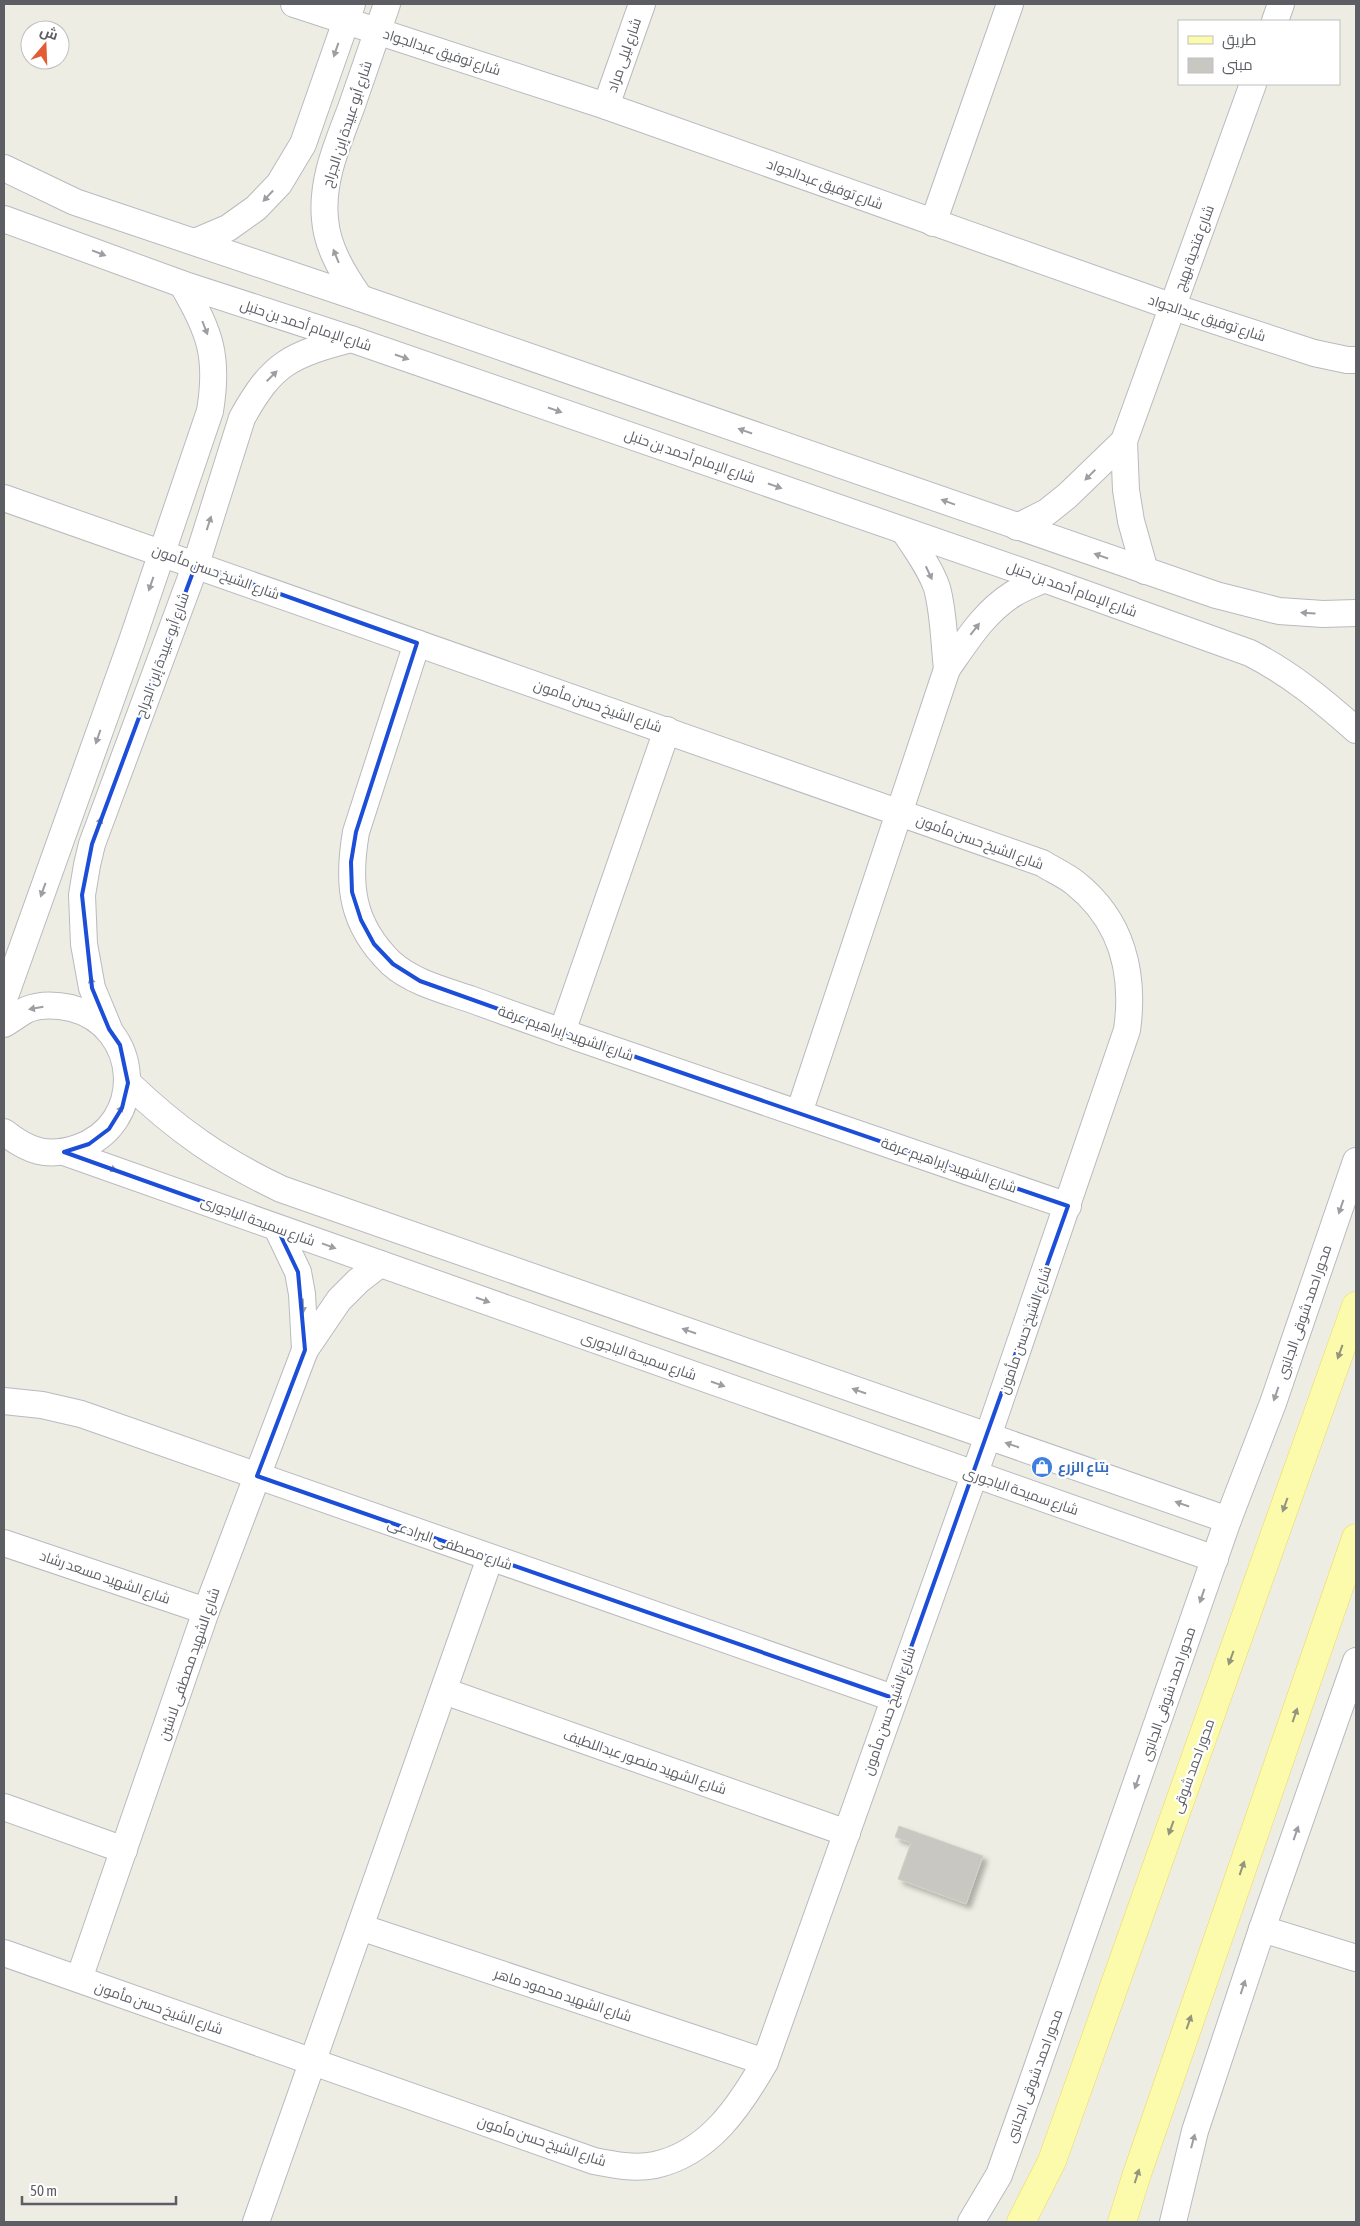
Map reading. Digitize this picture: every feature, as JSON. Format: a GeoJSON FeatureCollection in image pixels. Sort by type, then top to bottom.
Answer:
{"type":"FeatureCollection","features":[{"type":"Feature","properties":{"kind":"main road","name":"محور احمد شوقى"},"geometry":{"type":"LineString","coordinates":[[1021,2222],[1052,2161],[1356,1306]]}},
{"type":"Feature","properties":{"kind":"main road"},"geometry":{"type":"LineString","coordinates":[[1122,2222],[1356,1538]]}},
{"type":"Feature","properties":{"kind":"street","name":"شارع توفيق عبدالجواد"},"geometry":{"type":"LineString","coordinates":[[294,4],[349,12],[378,31],[606,106],[1173,307],[1314,353],[1356,360]]}},
{"type":"Feature","properties":{"kind":"street","name":"شارع أبو عبيدة إبن الجراح"},"geometry":{"type":"LineString","coordinates":[[360,298],[343,274],[332,248],[325,220],[325,194],[331,164],[387,4]]}},
{"type":"Feature","properties":{"kind":"street","name":"شارع ليلى مراد"},"geometry":{"type":"LineString","coordinates":[[606,106],[642,4]]}},
{"type":"Feature","properties":{"kind":"street"},"geometry":{"type":"LineString","coordinates":[[934,222],[1010,4]]}},
{"type":"Feature","properties":{"kind":"street"},"geometry":{"type":"LineString","coordinates":[[1275,20],[1281,4]]}},
{"type":"Feature","properties":{"kind":"street"},"geometry":{"type":"LineString","coordinates":[[195,242],[228,228],[256,208],[280,184],[303,144],[349,12]]}},
{"type":"Feature","properties":{"kind":"street","name":"شارع فتحية بهيج"},"geometry":{"type":"LineString","coordinates":[[1145,571],[1131,521],[1126,490],[1124,441],[1252,85]]}},
{"type":"Feature","properties":{"kind":"street"},"geometry":{"type":"LineString","coordinates":[[4,168],[75,202],[360,298],[1216,595],[1279,611],[1323,614],[1356,613]]}},
{"type":"Feature","properties":{"kind":"street"},"geometry":{"type":"LineString","coordinates":[[63,239],[75,202]]}},
{"type":"Feature","properties":{"kind":"street","name":"شارع الإمام أحمد بن حنبل"},"geometry":{"type":"LineString","coordinates":[[4,219],[182,284],[351,339],[1044,579],[1250,653],[1280,669],[1309,689],[1356,730]]}},
{"type":"Feature","properties":{"kind":"street"},"geometry":{"type":"LineString","coordinates":[[4,1000],[210,411],[214,382],[212,347],[199,313],[182,284]]}},
{"type":"Feature","properties":{"kind":"street","name":"شارع أبو عبيدة إبن الجراح"},"geometry":{"type":"LineString","coordinates":[[108,1029],[92,988],[84,944],[82,895],[87,865],[92,844],[196,564],[242,418],[254,397],[268,379],[285,363],[308,350],[351,339]]}},
{"type":"Feature","properties":{"kind":"street","name":"شارع فتحية بهيج"},"geometry":{"type":"LineString","coordinates":[[1017,527],[1047,512],[1067,496],[1124,441]]}},
{"type":"Feature","properties":{"kind":"street"},"geometry":{"type":"LineString","coordinates":[[880,522],[893,483]]}},
{"type":"Feature","properties":{"kind":"street","name":"شارع الشيخ حسن مأمون"},"geometry":{"type":"LineString","coordinates":[[4,498],[1042,863],[1075,883],[1101,910],[1120,944],[1129,980],[1130,1005],[1127,1030],[1068,1206],[765,2062],[743,2100],[718,2130],[690,2151],[655,2165],[621,2166],[594,2161],[4,1953]]}},
{"type":"Feature","properties":{"kind":"street"},"geometry":{"type":"LineString","coordinates":[[904,531],[926,565],[936,588],[942,615],[947,669]]}},
{"type":"Feature","properties":{"kind":"street"},"geometry":{"type":"LineString","coordinates":[[799,1113],[947,669],[976,627],[993,610],[1013,594],[1044,579]]}},
{"type":"Feature","properties":{"kind":"street","name":"شارع الشهيد إبراهيم عرفة"},"geometry":{"type":"LineString","coordinates":[[417,643],[356,832],[351,862],[352,892],[361,920],[374,944],[393,964],[420,981],[562,1032],[1068,1206]]}},
{"type":"Feature","properties":{"kind":"street"},"geometry":{"type":"LineString","coordinates":[[562,1032],[667,730]]}},
{"type":"Feature","properties":{"kind":"street"},"geometry":{"type":"LineString","coordinates":[[4,1024],[28,1010],[57,1005],[85,1012],[108,1029],[120,1045],[126,1064],[128,1083],[122,1108],[109,1129],[89,1144],[64,1152],[49,1153],[9,1141]]}},
{"type":"Feature","properties":{"kind":"street"},"geometry":{"type":"LineString","coordinates":[[128,1083],[184,1133],[247,1173],[281,1189],[1228,1520]]}},
{"type":"Feature","properties":{"kind":"street","name":"شارع سميحة الباجورى"},"geometry":{"type":"LineString","coordinates":[[64,1152],[1214,1559]]}},
{"type":"Feature","properties":{"kind":"street","name":"محور احمد شوقى الجانبى"},"geometry":{"type":"LineString","coordinates":[[971,2222],[999,2175],[1214,1559],[1276,1394],[1356,1161]]}},
{"type":"Feature","properties":{"kind":"street","name":"شارع الشهيد مصطفى لاشين"},"geometry":{"type":"LineString","coordinates":[[277,1228],[298,1272],[302,1294],[305,1350]]}},
{"type":"Feature","properties":{"kind":"street","name":"شارع الشهيد مصطفى لاشين"},"geometry":{"type":"LineString","coordinates":[[79,1979],[206,1611],[305,1350],[339,1300],[358,1281],[380,1264]]}},
{"type":"Feature","properties":{"kind":"street","name":"شارع مصطفى البرادعى"},"geometry":{"type":"LineString","coordinates":[[4,1401],[42,1404],[81,1414],[893,1698]]}},
{"type":"Feature","properties":{"kind":"street","name":"شارع الشهيد مسعد رشاد"},"geometry":{"type":"LineString","coordinates":[[4,1543],[206,1611]]}},
{"type":"Feature","properties":{"kind":"street"},"geometry":{"type":"LineString","coordinates":[[256,2222],[490,1558]]}},
{"type":"Feature","properties":{"kind":"street"},"geometry":{"type":"LineString","coordinates":[[1173,2222],[1195,2131],[1262,1929],[1356,1661]]}},
{"type":"Feature","properties":{"kind":"street","name":"شارع الشهيد منصور عبداللطيف"},"geometry":{"type":"LineString","coordinates":[[444,1692],[847,1833]]}},
{"type":"Feature","properties":{"kind":"street"},"geometry":{"type":"LineString","coordinates":[[4,1807],[124,1850]]}},
{"type":"Feature","properties":{"kind":"street","name":"شارع الشهيد محمود ماهر"},"geometry":{"type":"LineString","coordinates":[[360,1927],[765,2062]]}},
{"type":"Feature","properties":{"kind":"street"},"geometry":{"type":"LineString","coordinates":[[1262,1929],[1356,1958]]}},
{"type":"Feature","properties":{"kind":"highlighted area"},"geometry":{"type":"Polygon","coordinates":[[[196,564],[417,643],[356,832],[351,862],[352,892],[361,920],[374,944],[393,964],[420,981],[1068,1206],[893,1698],[257,1476],[305,1350],[298,1272],[277,1228],[64,1152],[89,1144],[109,1129],[122,1108],[128,1083],[120,1045],[109,1029],[92,988],[82,895],[92,844],[196,564]]]}},
{"type":"Feature","properties":{"kind":"building"},"geometry":{"type":"Polygon","coordinates":[[[899,1826],[983,1856],[966,1904],[898,1879],[911,1843],[895,1837],[899,1826]]]}},
{"type":"Feature","properties":{"kind":"place","name":"بتاع الزرع"},"geometry":{"type":"Point","coordinates":[1042,1467]}}]}
